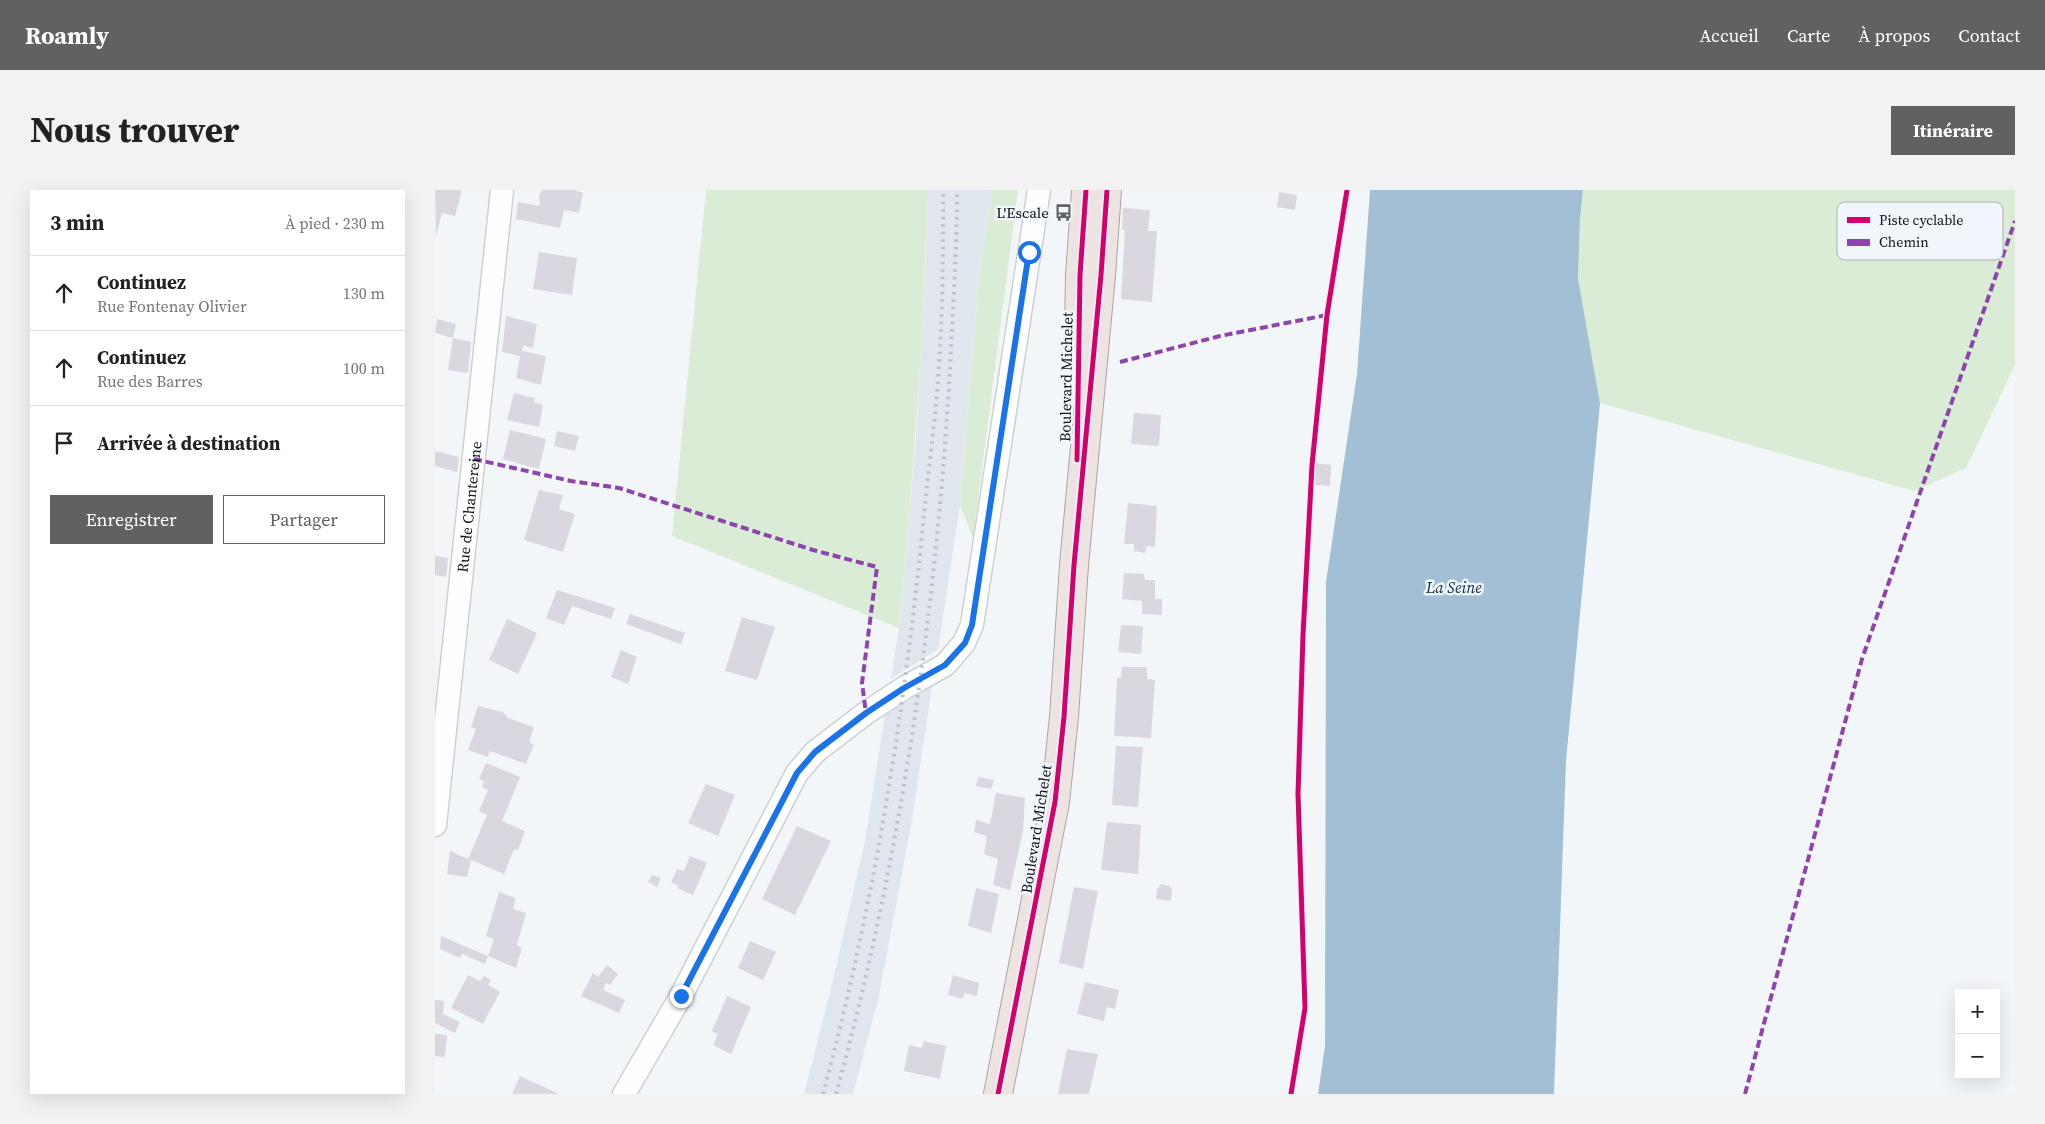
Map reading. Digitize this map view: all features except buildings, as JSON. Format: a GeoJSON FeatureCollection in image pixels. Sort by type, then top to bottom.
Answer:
{"type":"FeatureCollection","features":[{"type":"Feature","properties":{"kind":"main road","name":"Boulevard Michelet"},"geometry":{"type":"LineString","coordinates":[[1074,565],[1080,275],[1086,190]]}},
{"type":"Feature","properties":{"kind":"main road","name":"Boulevard Michelet"},"geometry":{"type":"LineString","coordinates":[[998,1094],[1055,802],[1064,717],[1074,565],[1107,190]]}},
{"type":"Feature","properties":{"kind":"street","name":"Rue de Chantereine"},"geometry":{"type":"LineString","coordinates":[[435,825],[502,190]]}},
{"type":"Feature","properties":{"kind":"street"},"geometry":{"type":"LineString","coordinates":[[624,1094],[681,996],[797,773],[815,752],[866,713],[904,688],[945,665],[965,643],[972,625],[1039,190]]}},
{"type":"Feature","properties":{"kind":"shaded area"},"geometry":{"type":"Polygon","coordinates":[[[927,190],[992,190],[980,266],[960,505],[938,649],[891,679],[899,628],[916,440],[926,255],[927,190]]]}},
{"type":"Feature","properties":{"kind":"shaded area"},"geometry":{"type":"Polygon","coordinates":[[[932,686],[912,820],[878,1000],[853,1094],[804,1094],[830,993],[865,841],[885,715],[932,686]]]}},
{"type":"Feature","properties":{"kind":"green space"},"geometry":{"type":"Polygon","coordinates":[[[706,190],[927,190],[921,354],[899,628],[672,536],[706,190]]]}},
{"type":"Feature","properties":{"kind":"green space"},"geometry":{"type":"Polygon","coordinates":[[[992,190],[1018,190],[973,538],[960,505],[980,266],[992,190]]]}},
{"type":"Feature","properties":{"kind":"green space"},"geometry":{"type":"Polygon","coordinates":[[[1583,190],[2015,190],[2015,365],[1966,468],[1915,491],[1600,403],[1578,279],[1583,190]]]}},
{"type":"Feature","properties":{"kind":"water","name":"La Seine"},"geometry":{"type":"Polygon","coordinates":[[[1370,190],[1583,190],[1578,279],[1600,403],[1566,761],[1554,1094],[1318,1094],[1325,1046],[1326,582],[1357,374],[1370,190]]]}},
{"type":"Feature","properties":{"kind":"railway"},"geometry":{"type":"LineString","coordinates":[[823,1094],[858,951],[872,879],[897,734],[907,661],[938,384],[942,299],[943,190]]}},
{"type":"Feature","properties":{"kind":"railway"},"geometry":{"type":"LineString","coordinates":[[836,1094],[859,1005],[897,825],[925,643],[944,461],[954,302],[957,190]]}},
{"type":"Feature","properties":{"kind":"marked path"},"geometry":{"type":"LineString","coordinates":[[2003,255],[2015,221]]}},
{"type":"Feature","properties":{"kind":"marked path"},"geometry":{"type":"LineString","coordinates":[[1745,1094],[1862,659],[2001,260]]}},
{"type":"Feature","properties":{"kind":"marked path"},"geometry":{"type":"LineString","coordinates":[[1120,362],[1220,336],[1327,315]]}},
{"type":"Feature","properties":{"kind":"marked path"},"geometry":{"type":"LineString","coordinates":[[474,459],[571,481],[619,488],[813,550],[877,567],[862,683],[866,713]]}},
{"type":"Feature","properties":{"kind":"cycle path"},"geometry":{"type":"LineString","coordinates":[[1077,460],[1080,275],[1086,190]]}},
{"type":"Feature","properties":{"kind":"cycle path"},"geometry":{"type":"LineString","coordinates":[[998,1094],[1055,802],[1064,717],[1074,565],[1107,190]]}},
{"type":"Feature","properties":{"kind":"cycle path"},"geometry":{"type":"LineString","coordinates":[[1291,1094],[1305,1008],[1298,794],[1303,635],[1312,465],[1327,315],[1347,190]]}},
{"type":"Feature","properties":{"kind":"place","name":"L'Escale"},"geometry":{"type":"Point","coordinates":[1063,212]}},
{"type":"Feature","properties":{"kind":"route"},"geometry":{"type":"LineString","coordinates":[[681,996],[797,773],[815,752],[866,713],[904,688],[945,665],[965,643],[972,625],[1029,252]]}}]}
